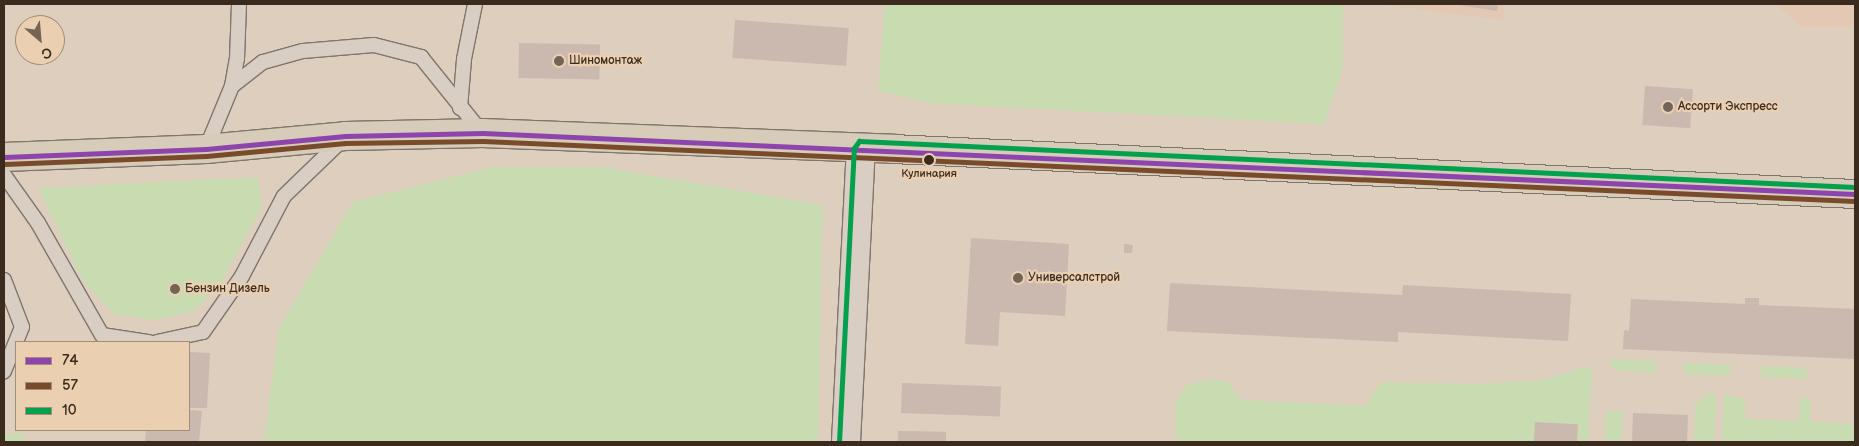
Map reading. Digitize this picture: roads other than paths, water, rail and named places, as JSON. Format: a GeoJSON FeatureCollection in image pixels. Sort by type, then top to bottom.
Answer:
{"type":"FeatureCollection","features":[{"type":"Feature","properties":{"kind":"main road"},"geometry":{"type":"LineString","coordinates":[[4,158],[206,149],[345,136],[483,133],[861,148],[1855,194]]}},
{"type":"Feature","properties":{"kind":"street"},"geometry":{"type":"LineString","coordinates":[[846,442],[861,148]]}},
{"type":"Feature","properties":{"kind":"lane"},"geometry":{"type":"LineString","coordinates":[[206,149],[232,86],[237,59],[239,4]]}},
{"type":"Feature","properties":{"kind":"lane"},"geometry":{"type":"LineString","coordinates":[[460,108],[464,59],[475,4]]}},
{"type":"Feature","properties":{"kind":"lane"},"geometry":{"type":"LineString","coordinates":[[232,86],[271,60],[303,51],[374,45],[421,57],[460,108],[483,133]]}},
{"type":"Feature","properties":{"kind":"lane"},"geometry":{"type":"LineString","coordinates":[[162,341],[203,332],[242,276],[284,196],[345,136]]}},
{"type":"Feature","properties":{"kind":"lane"},"geometry":{"type":"LineString","coordinates":[[4,175],[38,223],[102,335],[142,341]]}},
{"type":"Feature","properties":{"kind":"lane"},"geometry":{"type":"LineString","coordinates":[[4,280],[22,327],[16,341]]}},
{"type":"Feature","properties":{"kind":"lane"},"geometry":{"type":"LineString","coordinates":[[4,371],[15,344]]}},
{"type":"Feature","properties":{"kind":"place","name":"Шиномонтаж"},"geometry":{"type":"Point","coordinates":[559,61]}},
{"type":"Feature","properties":{"kind":"place","name":"Ассорти Экспресс"},"geometry":{"type":"Point","coordinates":[1668,107]}},
{"type":"Feature","properties":{"kind":"place","name":"Кулинария"},"geometry":{"type":"Point","coordinates":[929,160]}},
{"type":"Feature","properties":{"kind":"place","name":"Универсалстрой"},"geometry":{"type":"Point","coordinates":[1018,278]}},
{"type":"Feature","properties":{"kind":"place","name":"Бензин Дизель"},"geometry":{"type":"Point","coordinates":[175,289]}}]}
